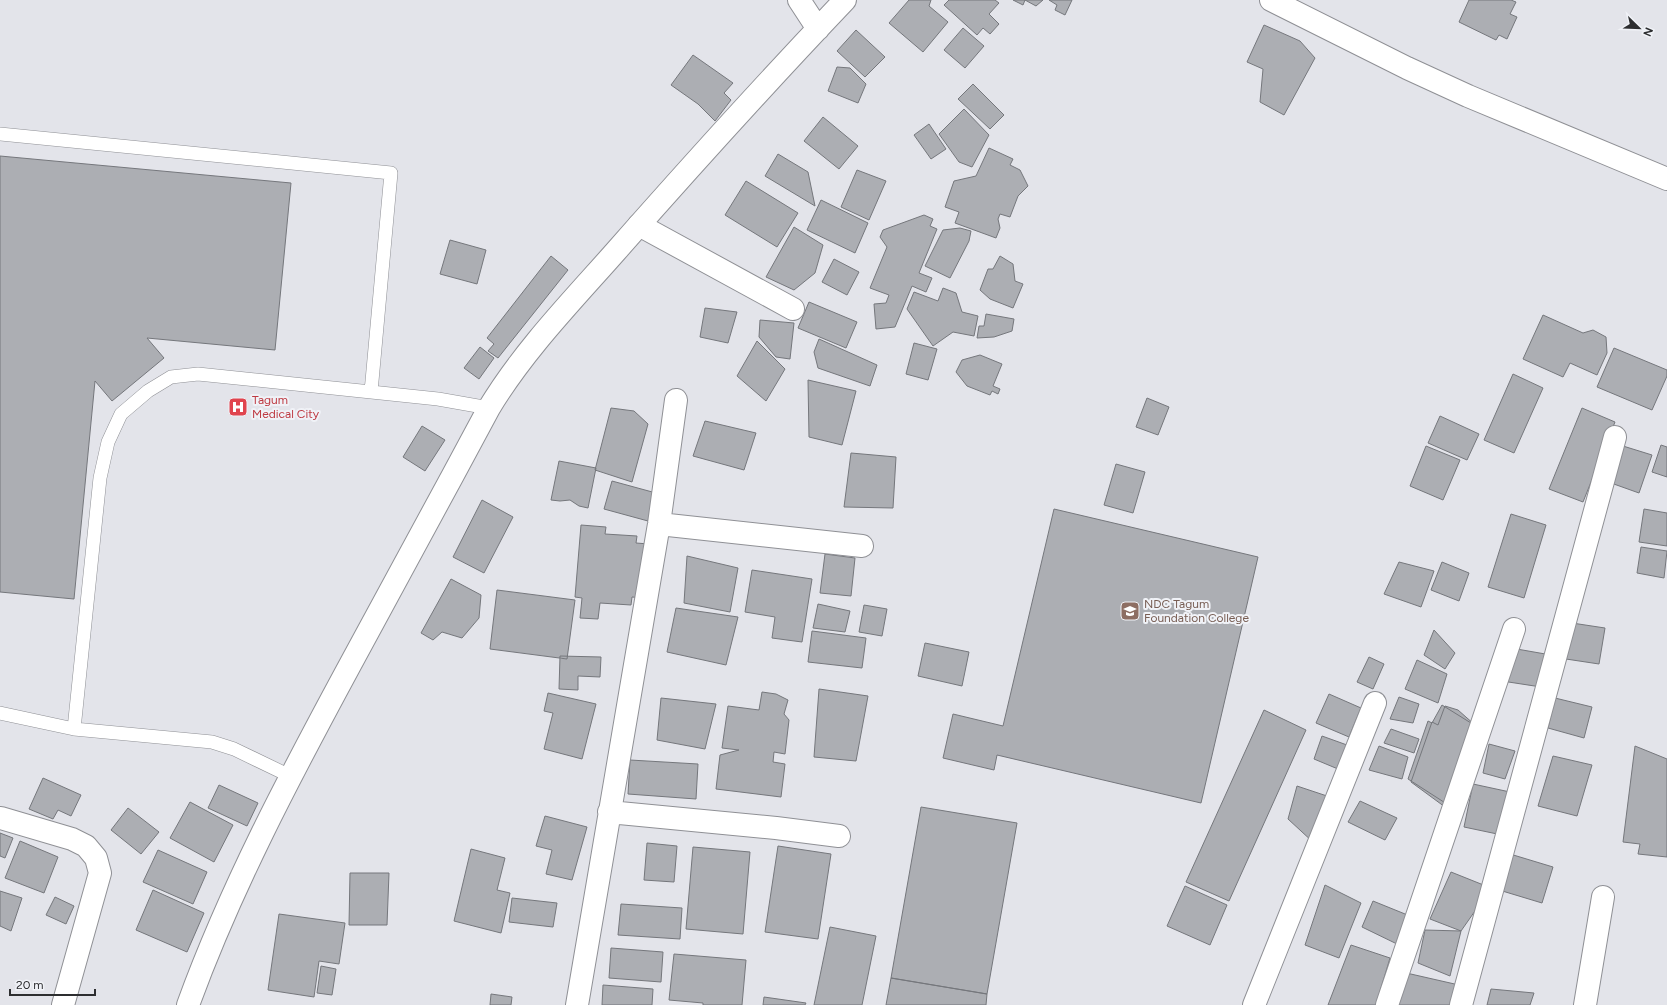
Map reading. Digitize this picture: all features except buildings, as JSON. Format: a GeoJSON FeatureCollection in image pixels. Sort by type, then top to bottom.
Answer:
{"type":"FeatureCollection","features":[{"type":"Feature","properties":{"kind":"street"},"geometry":{"type":"LineString","coordinates":[[799,0],[818,29]]}},
{"type":"Feature","properties":{"kind":"street"},"geometry":{"type":"LineString","coordinates":[[188,1005],[202,966],[241,875],[290,776],[489,408],[516,366],[639,225],[846,0]]}},
{"type":"Feature","properties":{"kind":"street"},"geometry":{"type":"LineString","coordinates":[[1271,0],[1366,48],[1468,96],[1667,179]]}},
{"type":"Feature","properties":{"kind":"street"},"geometry":{"type":"LineString","coordinates":[[639,225],[793,309]]}},
{"type":"Feature","properties":{"kind":"street"},"geometry":{"type":"LineString","coordinates":[[577,1005],[658,524],[676,400]]}},
{"type":"Feature","properties":{"kind":"street"},"geometry":{"type":"LineString","coordinates":[[1461,1005],[1615,437]]}},
{"type":"Feature","properties":{"kind":"street"},"geometry":{"type":"LineString","coordinates":[[658,524],[862,546]]}},
{"type":"Feature","properties":{"kind":"street"},"geometry":{"type":"LineString","coordinates":[[1387,1005],[1514,629]]}},
{"type":"Feature","properties":{"kind":"street"},"geometry":{"type":"LineString","coordinates":[[1254,1005],[1375,703]]}},
{"type":"Feature","properties":{"kind":"street"},"geometry":{"type":"LineString","coordinates":[[609,812],[776,828],[838,836]]}},
{"type":"Feature","properties":{"kind":"street"},"geometry":{"type":"LineString","coordinates":[[1,818],[72,839],[86,846],[96,858],[100,873],[63,1005]]}},
{"type":"Feature","properties":{"kind":"street"},"geometry":{"type":"LineString","coordinates":[[1585,1005],[1604,897]]}},
{"type":"Feature","properties":{"kind":"lane"},"geometry":{"type":"LineString","coordinates":[[0,134],[391,173],[371,392]]}},
{"type":"Feature","properties":{"kind":"lane"},"geometry":{"type":"LineString","coordinates":[[74,729],[100,478],[108,442],[121,414],[148,390],[170,377],[198,374],[438,399],[489,408]]}},
{"type":"Feature","properties":{"kind":"lane"},"geometry":{"type":"LineString","coordinates":[[0,713],[74,729],[212,742],[234,749],[290,776]]}},
{"type":"Feature","properties":{"kind":"place","name":"Tagum Medical City"},"geometry":{"type":"Point","coordinates":[238,407]}},
{"type":"Feature","properties":{"kind":"place","name":"NDC Tagum Foundation College"},"geometry":{"type":"Point","coordinates":[1130,611]}}]}
